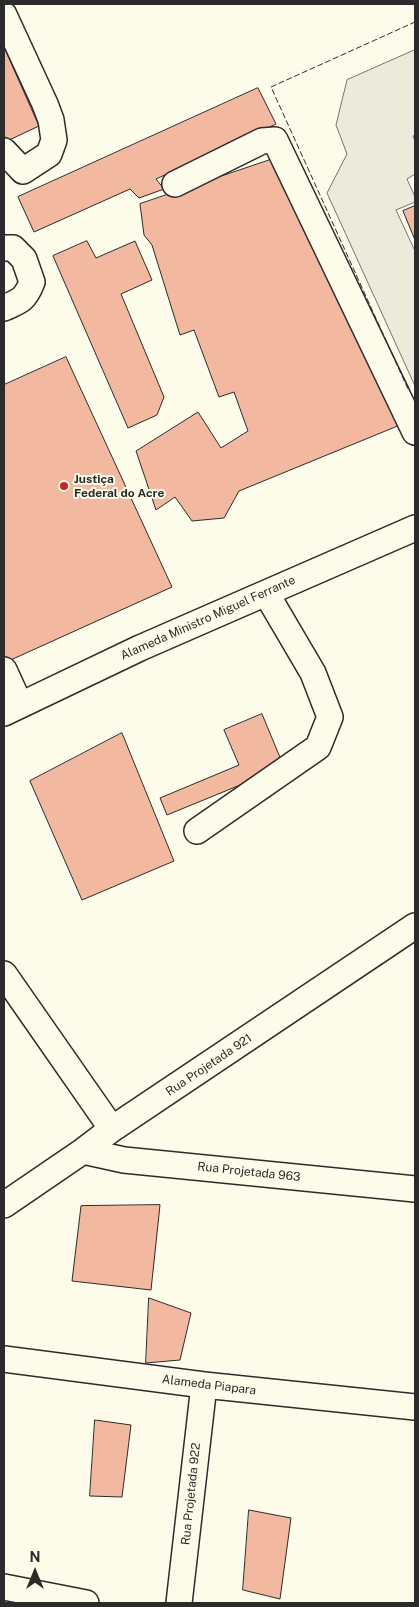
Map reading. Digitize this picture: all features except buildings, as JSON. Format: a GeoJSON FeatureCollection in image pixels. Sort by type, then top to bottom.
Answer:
{"type":"FeatureCollection","features":[{"type":"Feature","properties":{"kind":"street"},"geometry":{"type":"LineString","coordinates":[[4,15],[45,104],[51,120],[54,140],[48,154],[13,176],[4,151]]}},
{"type":"Feature","properties":{"kind":"street"},"geometry":{"type":"LineString","coordinates":[[175,184],[262,141],[275,140],[415,432]]}},
{"type":"Feature","properties":{"kind":"street"},"geometry":{"type":"LineString","coordinates":[[4,248],[13,248],[24,259],[32,282],[27,295],[16,303],[4,308]]}},
{"type":"Feature","properties":{"kind":"street","name":"Alameda Ministro Miguel Ferrante"},"geometry":{"type":"LineString","coordinates":[[12,709],[140,648],[415,528]]}},
{"type":"Feature","properties":{"kind":"street"},"geometry":{"type":"LineString","coordinates":[[197,831],[318,747],[330,717],[314,673],[266,592]]}},
{"type":"Feature","properties":{"kind":"street"},"geometry":{"type":"LineString","coordinates":[[4,670],[12,709]]}},
{"type":"Feature","properties":{"kind":"street","name":"Rua Projetada 921"},"geometry":{"type":"LineString","coordinates":[[4,1204],[83,1152],[112,1129],[415,926]]}},
{"type":"Feature","properties":{"kind":"street"},"geometry":{"type":"LineString","coordinates":[[4,974],[112,1129]]}},
{"type":"Feature","properties":{"kind":"street","name":"Rua Projetada 963"},"geometry":{"type":"LineString","coordinates":[[83,1152],[124,1160],[415,1189]]}},
{"type":"Feature","properties":{"kind":"street","name":"Alameda Piapara"},"geometry":{"type":"LineString","coordinates":[[4,1359],[204,1385],[415,1408]]}},
{"type":"Feature","properties":{"kind":"street","name":"Rua Projetada 922"},"geometry":{"type":"LineString","coordinates":[[179,1603],[204,1385]]}},
{"type":"Feature","properties":{"kind":"street"},"geometry":{"type":"LineString","coordinates":[[4,1587],[86,1603]]}},
{"type":"Feature","properties":{"kind":"shaded area"},"geometry":{"type":"Polygon","coordinates":[[[415,50],[415,135],[413,136],[415,141],[415,174],[407,179],[415,197],[415,202],[396,210],[415,251],[415,386],[327,193],[347,154],[336,125],[347,80],[415,50]]]}},
{"type":"Feature","properties":{"kind":"fence"},"geometry":{"type":"LineString","coordinates":[[408,389],[271,87],[415,22]]}},
{"type":"Feature","properties":{"kind":"place","name":"Justiça Federal do Acre"},"geometry":{"type":"Point","coordinates":[64,486]}}]}
